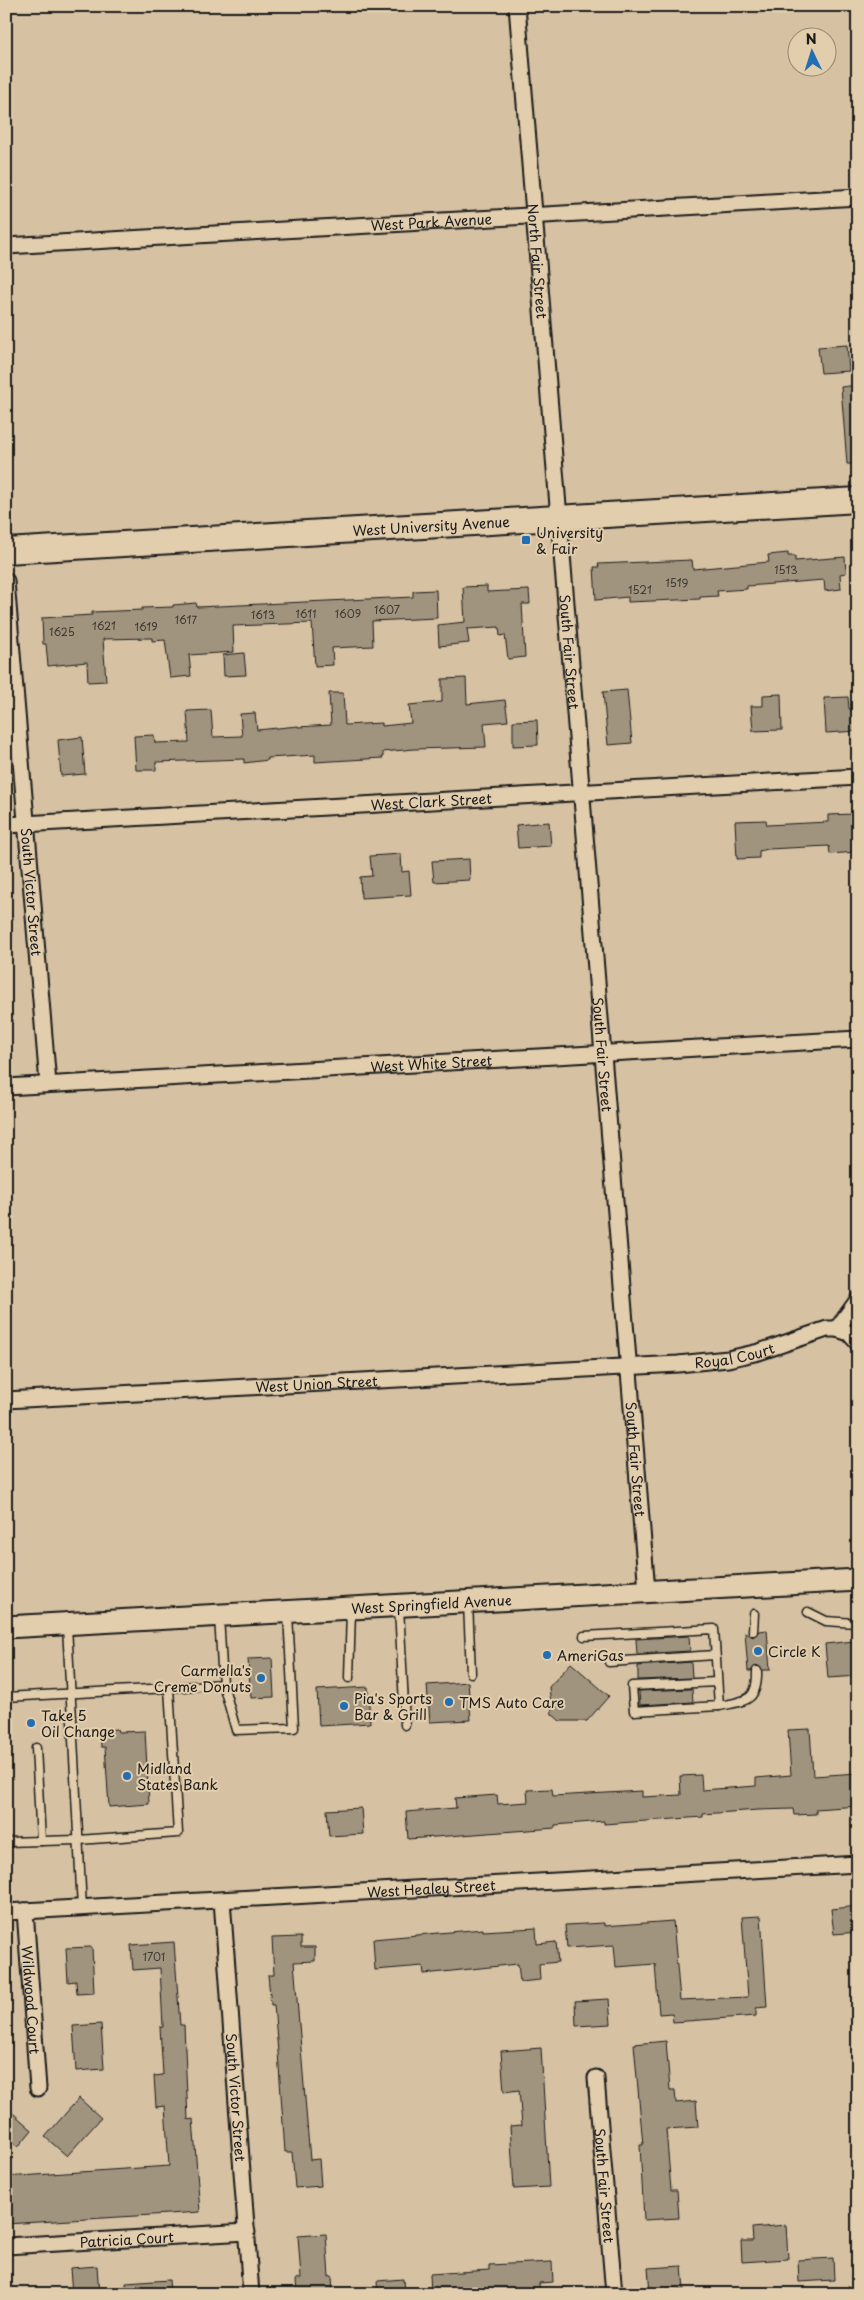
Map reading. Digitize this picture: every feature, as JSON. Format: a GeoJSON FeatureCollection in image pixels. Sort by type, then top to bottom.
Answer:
{"type":"FeatureCollection","features":[{"type":"Feature","properties":{"kind":"main road","name":"West University Avenue"},"geometry":{"type":"LineString","coordinates":[[6,551],[858,500]]}},
{"type":"Feature","properties":{"kind":"main road","name":"West Springfield Avenue"},"geometry":{"type":"LineString","coordinates":[[6,1627],[858,1580]]}},
{"type":"Feature","properties":{"kind":"street","name":"North Fair Street"},"geometry":{"type":"LineString","coordinates":[[517,6],[560,518]]}},
{"type":"Feature","properties":{"kind":"street","name":"West Park Avenue"},"geometry":{"type":"LineString","coordinates":[[6,246],[858,197]]}},
{"type":"Feature","properties":{"kind":"street","name":"South Fair Street"},"geometry":{"type":"LineString","coordinates":[[560,518],[647,1591]]}},
{"type":"Feature","properties":{"kind":"street","name":"South Victor Street"},"geometry":{"type":"LineString","coordinates":[[6,581],[48,1084]]}},
{"type":"Feature","properties":{"kind":"street","name":"West Clark Street"},"geometry":{"type":"LineString","coordinates":[[6,824],[858,777]]}},
{"type":"Feature","properties":{"kind":"street","name":"West White Street"},"geometry":{"type":"LineString","coordinates":[[6,1087],[858,1039]]}},
{"type":"Feature","properties":{"kind":"street"},"geometry":{"type":"LineString","coordinates":[[858,1300],[837,1329],[850,1333],[858,1342]]}},
{"type":"Feature","properties":{"kind":"street","name":"Royal Court"},"geometry":{"type":"LineString","coordinates":[[628,1366],[728,1359],[759,1352],[826,1328],[837,1329]]}},
{"type":"Feature","properties":{"kind":"street","name":"West Union Street"},"geometry":{"type":"LineString","coordinates":[[6,1400],[628,1366]]}},
{"type":"Feature","properties":{"kind":"street","name":"West Healey Street"},"geometry":{"type":"LineString","coordinates":[[6,1912],[858,1864]]}},
{"type":"Feature","properties":{"kind":"street","name":"South Victor Street"},"geometry":{"type":"LineString","coordinates":[[222,1900],[251,2294]]}},
{"type":"Feature","properties":{"kind":"street","name":"Wildwood Court"},"geometry":{"type":"LineString","coordinates":[[26,1911],[38,2088]]}},
{"type":"Feature","properties":{"kind":"street","name":"South Fair Street"},"geometry":{"type":"LineString","coordinates":[[596,2078],[614,2294]]}},
{"type":"Feature","properties":{"kind":"street","name":"Patricia Court"},"geometry":{"type":"LineString","coordinates":[[6,2246],[247,2232]]}},
{"type":"Feature","properties":{"kind":"lane"},"geometry":{"type":"LineString","coordinates":[[468,1601],[471,1673]]}},
{"type":"Feature","properties":{"kind":"lane"},"geometry":{"type":"LineString","coordinates":[[399,1605],[405,1725]]}},
{"type":"Feature","properties":{"kind":"lane"},"geometry":{"type":"LineString","coordinates":[[349,1678],[351,1608]]}},
{"type":"Feature","properties":{"kind":"lane"},"geometry":{"type":"LineString","coordinates":[[219,1616],[223,1684],[236,1730],[294,1728],[288,1612]]}},
{"type":"Feature","properties":{"kind":"lane"},"geometry":{"type":"LineString","coordinates":[[808,1612],[826,1621],[855,1623],[858,1626]]}},
{"type":"Feature","properties":{"kind":"lane"},"geometry":{"type":"LineString","coordinates":[[753,1632],[754,1614]]}},
{"type":"Feature","properties":{"kind":"lane"},"geometry":{"type":"LineString","coordinates":[[66,1624],[82,1908]]}},
{"type":"Feature","properties":{"kind":"lane"},"geometry":{"type":"LineString","coordinates":[[584,1636],[714,1629],[719,1706]]}},
{"type":"Feature","properties":{"kind":"lane"},"geometry":{"type":"LineString","coordinates":[[608,1662],[715,1655]]}},
{"type":"Feature","properties":{"kind":"lane"},"geometry":{"type":"LineString","coordinates":[[717,1682],[632,1686],[634,1711],[719,1706],[743,1701],[754,1695],[757,1686],[756,1670]]}},
{"type":"Feature","properties":{"kind":"lane"},"geometry":{"type":"LineString","coordinates":[[6,1697],[223,1684]]}},
{"type":"Feature","properties":{"kind":"lane"},"geometry":{"type":"LineString","coordinates":[[6,1842],[78,1840],[178,1833],[168,1688]]}},
{"type":"Feature","properties":{"kind":"lane"},"geometry":{"type":"LineString","coordinates":[[36,1748],[41,1840]]}},
{"type":"Feature","properties":{"kind":"building"},"geometry":{"type":"Polygon","coordinates":[[[847,345],[849,371],[821,373],[818,347],[847,345]]]}},
{"type":"Feature","properties":{"kind":"building"},"geometry":{"type":"Polygon","coordinates":[[[858,385],[858,464],[847,464],[841,387],[858,385]]]}},
{"type":"Feature","properties":{"kind":"building"},"geometry":{"type":"Polygon","coordinates":[[[788,553],[788,556],[795,556],[795,561],[845,557],[846,573],[840,574],[841,589],[825,591],[824,580],[747,586],[747,589],[717,591],[718,596],[700,597],[700,599],[628,602],[628,597],[596,600],[594,567],[599,567],[598,564],[692,560],[693,569],[769,562],[768,555],[788,553]]]}},
{"type":"Feature","properties":{"kind":"building"},"geometry":{"type":"Polygon","coordinates":[[[487,586],[487,592],[529,590],[530,604],[522,604],[525,657],[508,659],[505,635],[500,636],[499,627],[467,629],[469,643],[439,646],[438,625],[465,622],[463,587],[487,586]]]}},
{"type":"Feature","properties":{"kind":"building"},"geometry":{"type":"Polygon","coordinates":[[[436,590],[437,618],[372,621],[373,646],[332,648],[333,665],[315,666],[312,623],[233,626],[234,652],[189,655],[191,676],[170,678],[165,640],[152,641],[152,638],[103,639],[106,681],[88,682],[87,662],[48,666],[46,644],[43,644],[42,618],[92,615],[92,612],[142,610],[142,608],[173,607],[173,605],[196,603],[197,607],[413,597],[413,591],[436,590]]]}},
{"type":"Feature","properties":{"kind":"building"},"geometry":{"type":"Polygon","coordinates":[[[244,653],[246,675],[224,676],[223,655],[244,653]]]}},
{"type":"Feature","properties":{"kind":"building"},"geometry":{"type":"Polygon","coordinates":[[[466,678],[467,704],[505,700],[508,721],[484,723],[486,747],[414,749],[383,752],[383,758],[315,762],[315,755],[268,758],[268,760],[244,763],[244,759],[156,762],[156,770],[136,770],[134,736],[154,735],[155,743],[189,742],[187,711],[211,710],[213,737],[242,736],[240,714],[255,713],[257,730],[331,725],[329,693],[343,693],[345,725],[382,723],[382,726],[411,723],[409,705],[442,702],[442,679],[466,678]]]}},
{"type":"Feature","properties":{"kind":"building"},"geometry":{"type":"Polygon","coordinates":[[[627,690],[632,743],[608,745],[603,692],[627,690]]]}},
{"type":"Feature","properties":{"kind":"building"},"geometry":{"type":"Polygon","coordinates":[[[781,694],[782,730],[753,731],[751,706],[763,706],[763,695],[781,694]]]}},
{"type":"Feature","properties":{"kind":"building"},"geometry":{"type":"Polygon","coordinates":[[[848,697],[849,709],[857,709],[858,731],[826,733],[824,698],[848,697]]]}},
{"type":"Feature","properties":{"kind":"building"},"geometry":{"type":"Polygon","coordinates":[[[537,720],[538,745],[513,746],[513,721],[537,720]]]}},
{"type":"Feature","properties":{"kind":"building"},"geometry":{"type":"Polygon","coordinates":[[[82,737],[85,774],[61,776],[58,740],[82,737]]]}},
{"type":"Feature","properties":{"kind":"building"},"geometry":{"type":"Polygon","coordinates":[[[854,814],[856,852],[830,854],[829,846],[768,849],[759,851],[759,858],[737,859],[735,821],[766,820],[767,825],[828,822],[828,815],[854,814]]]}},
{"type":"Feature","properties":{"kind":"building"},"geometry":{"type":"Polygon","coordinates":[[[549,822],[551,846],[518,848],[516,825],[549,822]]]}},
{"type":"Feature","properties":{"kind":"building"},"geometry":{"type":"Polygon","coordinates":[[[401,854],[402,872],[409,871],[411,895],[361,898],[360,877],[372,876],[370,856],[401,854]]]}},
{"type":"Feature","properties":{"kind":"building"},"geometry":{"type":"Polygon","coordinates":[[[469,859],[470,880],[434,882],[432,861],[469,859]]]}},
{"type":"Feature","properties":{"kind":"building","name":"Circle K"},"geometry":{"type":"Polygon","coordinates":[[[767,1630],[770,1670],[762,1670],[757,1665],[751,1671],[748,1671],[745,1632],[753,1637],[759,1631],[767,1630]]]}},
{"type":"Feature","properties":{"kind":"building"},"geometry":{"type":"Polygon","coordinates":[[[689,1636],[690,1651],[637,1654],[636,1639],[689,1636]]]}},
{"type":"Feature","properties":{"kind":"building"},"geometry":{"type":"Polygon","coordinates":[[[854,1641],[857,1676],[828,1678],[825,1644],[854,1641]]]}},
{"type":"Feature","properties":{"kind":"building","name":"Carmella's Creme Donuts"},"geometry":{"type":"Polygon","coordinates":[[[272,1658],[274,1697],[251,1698],[248,1659],[272,1658]]]}},
{"type":"Feature","properties":{"kind":"building"},"geometry":{"type":"Polygon","coordinates":[[[691,1662],[692,1678],[638,1680],[638,1666],[691,1662]]]}},
{"type":"Feature","properties":{"kind":"building"},"geometry":{"type":"Polygon","coordinates":[[[571,1663],[609,1696],[587,1721],[560,1721],[552,1714],[549,1687],[571,1663]]]}},
{"type":"Feature","properties":{"kind":"building","name":"TMS Auto Care"},"geometry":{"type":"Polygon","coordinates":[[[468,1682],[471,1720],[430,1722],[427,1685],[468,1682]]]}},
{"type":"Feature","properties":{"kind":"building","name":"Pia's Sports Bar & Grill"},"geometry":{"type":"Polygon","coordinates":[[[368,1687],[370,1723],[319,1726],[317,1690],[368,1687]]]}},
{"type":"Feature","properties":{"kind":"building"},"geometry":{"type":"Polygon","coordinates":[[[692,1689],[693,1702],[640,1705],[639,1691],[692,1689]]]}},
{"type":"Feature","properties":{"kind":"building","name":"Midland States Bank"},"geometry":{"type":"Polygon","coordinates":[[[117,1729],[118,1732],[145,1731],[149,1804],[109,1807],[105,1747],[101,1747],[100,1730],[117,1729]]]}},
{"type":"Feature","properties":{"kind":"building"},"geometry":{"type":"Polygon","coordinates":[[[810,1729],[813,1776],[858,1773],[858,1806],[816,1809],[816,1814],[794,1815],[793,1809],[758,1810],[703,1814],[703,1817],[604,1824],[604,1821],[555,1825],[555,1828],[408,1839],[406,1812],[456,1808],[455,1798],[497,1795],[498,1804],[528,1802],[527,1790],[552,1789],[553,1796],[642,1791],[642,1797],[681,1795],[680,1776],[701,1775],[702,1790],[756,1786],[756,1778],[791,1775],[788,1730],[810,1729]]]}},
{"type":"Feature","properties":{"kind":"building"},"geometry":{"type":"Polygon","coordinates":[[[361,1808],[363,1834],[329,1836],[327,1810],[361,1808]]]}},
{"type":"Feature","properties":{"kind":"building"},"geometry":{"type":"Polygon","coordinates":[[[858,1906],[858,1932],[834,1934],[831,1909],[858,1906]]]}},
{"type":"Feature","properties":{"kind":"building"},"geometry":{"type":"Polygon","coordinates":[[[761,1916],[767,2007],[756,2008],[756,2016],[673,2022],[672,2013],[659,2014],[655,1964],[616,1967],[614,1945],[567,1948],[565,1925],[604,1923],[604,1926],[673,1921],[680,2000],[748,1997],[742,1917],[761,1916]]]}},
{"type":"Feature","properties":{"kind":"building"},"geometry":{"type":"Polygon","coordinates":[[[536,1928],[537,1944],[556,1942],[558,1962],[539,1964],[540,1980],[520,1982],[518,1964],[424,1974],[423,1966],[375,1970],[373,1939],[483,1929],[483,1931],[536,1928]]]}},
{"type":"Feature","properties":{"kind":"building"},"geometry":{"type":"Polygon","coordinates":[[[301,1937],[301,1947],[315,1947],[315,1961],[294,1962],[310,2160],[319,2159],[321,2186],[295,2188],[292,2152],[285,2152],[274,2005],[271,2005],[268,1975],[274,1975],[272,1938],[301,1937]]]}},
{"type":"Feature","properties":{"kind":"building"},"geometry":{"type":"Polygon","coordinates":[[[174,1942],[180,2025],[184,2025],[188,2120],[193,2119],[200,2212],[6,2224],[6,2177],[169,2166],[165,2106],[156,2107],[154,2076],[163,2075],[160,2027],[163,2027],[160,1968],[133,1970],[131,1945],[174,1942]]]}},
{"type":"Feature","properties":{"kind":"building"},"geometry":{"type":"Polygon","coordinates":[[[92,1947],[94,1993],[77,1994],[76,1981],[68,1982],[66,1948],[92,1947]]]}},
{"type":"Feature","properties":{"kind":"building"},"geometry":{"type":"Polygon","coordinates":[[[609,1999],[611,2024],[576,2026],[575,2001],[609,1999]]]}},
{"type":"Feature","properties":{"kind":"building"},"geometry":{"type":"Polygon","coordinates":[[[101,2024],[104,2069],[76,2071],[73,2026],[101,2024]]]}},
{"type":"Feature","properties":{"kind":"building"},"geometry":{"type":"Polygon","coordinates":[[[666,2041],[670,2090],[675,2090],[676,2103],[696,2101],[698,2127],[666,2129],[671,2190],[677,2190],[679,2218],[644,2220],[640,2145],[643,2145],[634,2044],[666,2041]]]}},
{"type":"Feature","properties":{"kind":"building"},"geometry":{"type":"Polygon","coordinates":[[[541,2048],[549,2187],[514,2189],[510,2126],[522,2125],[519,2090],[504,2092],[501,2051],[541,2048]]]}},
{"type":"Feature","properties":{"kind":"building"},"geometry":{"type":"Polygon","coordinates":[[[79,2098],[101,2118],[67,2156],[45,2137],[79,2098]]]}},
{"type":"Feature","properties":{"kind":"building"},"geometry":{"type":"Polygon","coordinates":[[[6,2107],[32,2130],[18,2147],[6,2137],[6,2107]]]}},
{"type":"Feature","properties":{"kind":"building"},"geometry":{"type":"Polygon","coordinates":[[[786,2225],[788,2259],[742,2262],[741,2241],[753,2241],[752,2228],[786,2225]]]}},
{"type":"Feature","properties":{"kind":"building"},"geometry":{"type":"Polygon","coordinates":[[[326,2234],[329,2277],[332,2276],[333,2294],[297,2294],[296,2279],[301,2278],[298,2236],[326,2234]]]}},
{"type":"Feature","properties":{"kind":"building"},"geometry":{"type":"Polygon","coordinates":[[[833,2258],[834,2280],[799,2282],[798,2260],[833,2258]]]}},
{"type":"Feature","properties":{"kind":"building"},"geometry":{"type":"Polygon","coordinates":[[[552,2262],[553,2282],[539,2283],[540,2294],[431,2294],[430,2274],[489,2270],[489,2265],[552,2262]]]}},
{"type":"Feature","properties":{"kind":"building"},"geometry":{"type":"Polygon","coordinates":[[[97,2266],[99,2294],[72,2294],[70,2268],[97,2266]]]}},
{"type":"Feature","properties":{"kind":"building"},"geometry":{"type":"Polygon","coordinates":[[[682,2266],[684,2290],[650,2292],[648,2268],[682,2266]]]}},
{"type":"Feature","properties":{"kind":"building"},"geometry":{"type":"Polygon","coordinates":[[[403,2279],[404,2294],[378,2294],[377,2281],[403,2279]]]}},
{"type":"Feature","properties":{"kind":"building"},"geometry":{"type":"Polygon","coordinates":[[[169,2280],[170,2294],[127,2294],[126,2283],[169,2280]]]}},
{"type":"Feature","properties":{"kind":"place","name":"University & Fair"},"geometry":{"type":"Point","coordinates":[526,540]}},
{"type":"Feature","properties":{"kind":"place","name":"Circle K"},"geometry":{"type":"Point","coordinates":[758,1651]}},
{"type":"Feature","properties":{"kind":"place","name":"AmeriGas"},"geometry":{"type":"Point","coordinates":[547,1655]}},
{"type":"Feature","properties":{"kind":"place","name":"Carmella's Creme Donuts"},"geometry":{"type":"Point","coordinates":[261,1678]}},
{"type":"Feature","properties":{"kind":"place","name":"TMS Auto Care"},"geometry":{"type":"Point","coordinates":[449,1702]}},
{"type":"Feature","properties":{"kind":"place","name":"Pia's Sports Bar & Grill"},"geometry":{"type":"Point","coordinates":[344,1706]}},
{"type":"Feature","properties":{"kind":"place","name":"Take 5 Oil Change"},"geometry":{"type":"Point","coordinates":[31,1723]}},
{"type":"Feature","properties":{"kind":"place","name":"Midland States Bank"},"geometry":{"type":"Point","coordinates":[127,1776]}}]}
